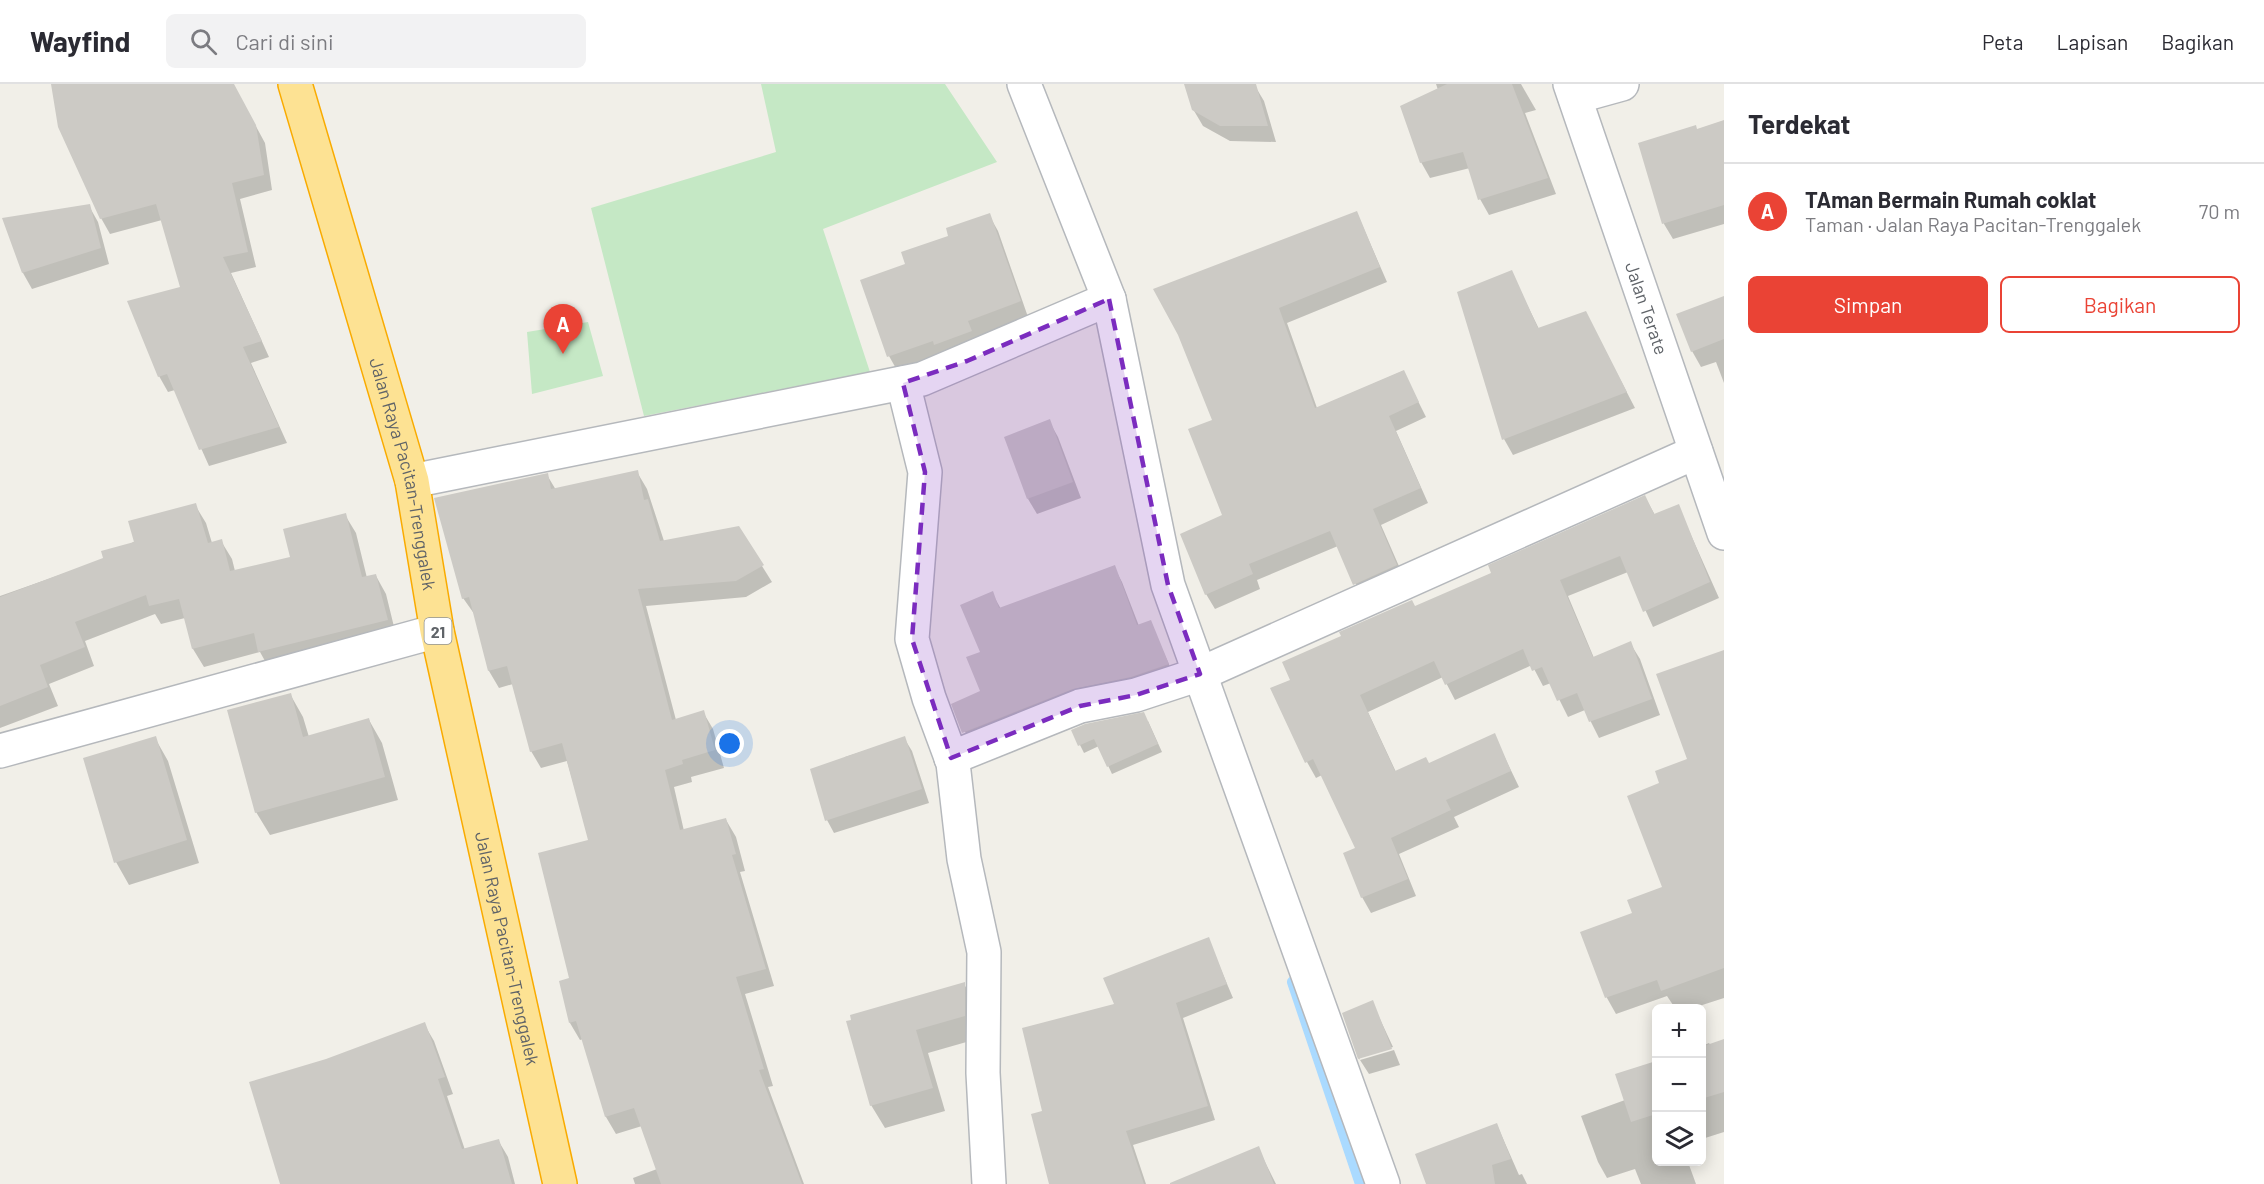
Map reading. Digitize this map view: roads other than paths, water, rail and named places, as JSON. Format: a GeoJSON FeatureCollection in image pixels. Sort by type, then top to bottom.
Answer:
{"type":"FeatureCollection","features":[{"type":"Feature","properties":{"kind":"highway","name":"Jalan Raya Pacitan-Trenggalek"},"geometry":{"type":"LineString","coordinates":[[295,84],[412,481],[438,631],[560,1184]]}},
{"type":"Feature","properties":{"kind":"street"},"geometry":{"type":"LineString","coordinates":[[1024,84],[1109,299],[1168,585],[1191,677],[1383,1184]]}},
{"type":"Feature","properties":{"kind":"street"},"geometry":{"type":"LineString","coordinates":[[1573,91],[1622,84]]}},
{"type":"Feature","properties":{"kind":"street","name":"Jalan Terate"},"geometry":{"type":"LineString","coordinates":[[1573,91],[1724,533]]}},
{"type":"Feature","properties":{"kind":"street"},"geometry":{"type":"LineString","coordinates":[[412,481],[903,383],[967,361],[1109,299]]}},
{"type":"Feature","properties":{"kind":"street"},"geometry":{"type":"LineString","coordinates":[[903,383],[925,472],[912,639],[929,698],[951,758],[964,859],[984,952],[983,1073],[989,1184]]}},
{"type":"Feature","properties":{"kind":"street"},"geometry":{"type":"LineString","coordinates":[[951,758],[1080,706],[1110,702],[1191,677],[1696,452]]}},
{"type":"Feature","properties":{"kind":"street"},"geometry":{"type":"LineString","coordinates":[[0,751],[438,631]]}},
{"type":"Feature","properties":{"kind":"waterway"},"geometry":{"type":"LineString","coordinates":[[1293,982],[1361,1184]]}},
{"type":"Feature","properties":{"kind":"place","name":"TAman Bermain Rumah coklat"},"geometry":{"type":"Point","coordinates":[563,354]}}]}
